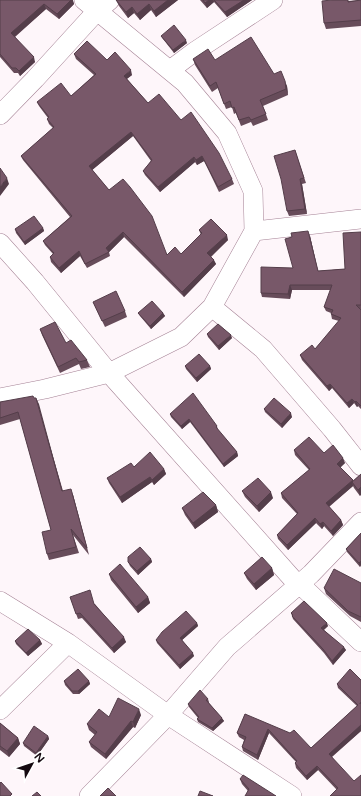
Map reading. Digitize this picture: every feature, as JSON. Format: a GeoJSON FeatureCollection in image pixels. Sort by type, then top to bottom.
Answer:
{"type":"FeatureCollection","features":[{"type":"Feature","properties":{"kind":"street"},"geometry":{"type":"LineString","coordinates":[[170,70],[194,52],[273,0]]}},
{"type":"Feature","properties":{"kind":"street"},"geometry":{"type":"LineString","coordinates":[[0,115],[35,79],[97,4],[185,83],[227,133],[253,191],[254,231],[212,307],[181,337],[109,373],[45,389],[0,398]]}},
{"type":"Feature","properties":{"kind":"street"},"geometry":{"type":"LineString","coordinates":[[254,231],[361,218]]}},
{"type":"Feature","properties":{"kind":"street"},"geometry":{"type":"LineString","coordinates":[[0,243],[109,373],[298,585],[306,590],[361,642]]}},
{"type":"Feature","properties":{"kind":"street"},"geometry":{"type":"LineString","coordinates":[[212,307],[263,349],[332,429],[361,466]]}},
{"type":"Feature","properties":{"kind":"street"},"geometry":{"type":"LineString","coordinates":[[89,796],[168,715],[228,647],[311,574],[361,522]]}},
{"type":"Feature","properties":{"kind":"street"},"geometry":{"type":"LineString","coordinates":[[0,601],[68,644],[168,715],[292,796]]}},
{"type":"Feature","properties":{"kind":"street"},"geometry":{"type":"LineString","coordinates":[[0,710],[68,644]]}},
{"type":"Feature","properties":{"kind":"building"},"geometry":{"type":"Polygon","coordinates":[[[0,0],[71,0],[57,14],[44,4],[11,33],[34,57],[19,71],[16,68],[12,68],[0,54],[0,0]]]}},
{"type":"Feature","properties":{"kind":"building"},"geometry":{"type":"Polygon","coordinates":[[[116,0],[168,0],[154,11],[149,4],[137,14],[132,7],[126,12],[116,0]]]}},
{"type":"Feature","properties":{"kind":"building"},"geometry":{"type":"Polygon","coordinates":[[[214,0],[244,0],[225,12],[214,0]]]}},
{"type":"Feature","properties":{"kind":"building"},"geometry":{"type":"Polygon","coordinates":[[[348,0],[348,2],[361,0],[361,20],[324,23],[322,1],[348,0]]]}},
{"type":"Feature","properties":{"kind":"building"},"geometry":{"type":"Polygon","coordinates":[[[174,25],[186,40],[173,50],[161,36],[174,25]]]}},
{"type":"Feature","properties":{"kind":"building"},"geometry":{"type":"Polygon","coordinates":[[[251,37],[274,74],[281,71],[286,89],[260,100],[266,114],[251,120],[249,117],[239,120],[230,101],[224,104],[216,82],[210,86],[193,59],[208,49],[215,60],[251,37]]]}},
{"type":"Feature","properties":{"kind":"building"},"geometry":{"type":"Polygon","coordinates":[[[87,41],[107,60],[115,52],[131,70],[124,76],[148,103],[159,94],[181,120],[191,112],[219,153],[232,179],[218,187],[202,156],[196,160],[194,157],[158,187],[143,171],[152,160],[131,132],[89,166],[109,190],[123,179],[152,216],[167,255],[175,247],[181,254],[202,233],[199,230],[211,219],[227,235],[207,253],[214,260],[182,292],[123,232],[106,248],[109,252],[85,264],[79,251],[59,268],[50,257],[54,253],[43,241],[72,216],[21,156],[54,127],[47,119],[49,117],[37,102],[61,83],[71,96],[96,74],[74,54],[87,41]]]}},
{"type":"Feature","properties":{"kind":"building"},"geometry":{"type":"Polygon","coordinates":[[[295,150],[304,178],[300,179],[305,209],[287,211],[281,179],[274,156],[295,150]]]}},
{"type":"Feature","properties":{"kind":"building"},"geometry":{"type":"Polygon","coordinates":[[[0,168],[7,178],[0,187],[0,168]]]}},
{"type":"Feature","properties":{"kind":"building"},"geometry":{"type":"Polygon","coordinates":[[[34,216],[43,228],[24,242],[15,229],[34,216]]]}},
{"type":"Feature","properties":{"kind":"building"},"geometry":{"type":"Polygon","coordinates":[[[308,231],[318,271],[345,269],[343,233],[361,232],[361,305],[356,305],[361,310],[361,406],[352,399],[347,403],[330,384],[327,386],[300,355],[312,345],[315,349],[341,318],[331,314],[333,310],[324,307],[332,285],[290,285],[288,294],[261,293],[261,267],[293,268],[285,239],[292,237],[291,233],[308,231]]]}},
{"type":"Feature","properties":{"kind":"building"},"geometry":{"type":"Polygon","coordinates":[[[116,291],[125,311],[102,321],[93,302],[116,291]]]}},
{"type":"Feature","properties":{"kind":"building"},"geometry":{"type":"Polygon","coordinates":[[[152,301],[163,313],[150,326],[138,313],[152,301]]]}},
{"type":"Feature","properties":{"kind":"building"},"geometry":{"type":"Polygon","coordinates":[[[55,322],[66,343],[71,340],[87,360],[79,362],[76,358],[58,367],[40,329],[55,322]]]}},
{"type":"Feature","properties":{"kind":"building"},"geometry":{"type":"Polygon","coordinates":[[[218,324],[231,335],[218,346],[207,334],[218,324]]]}},
{"type":"Feature","properties":{"kind":"building"},"geometry":{"type":"Polygon","coordinates":[[[199,354],[210,366],[196,378],[185,366],[199,354]]]}},
{"type":"Feature","properties":{"kind":"building"},"geometry":{"type":"Polygon","coordinates":[[[193,393],[217,426],[216,427],[237,452],[223,464],[189,419],[181,426],[170,414],[193,393]]]}},
{"type":"Feature","properties":{"kind":"building"},"geometry":{"type":"Polygon","coordinates":[[[33,396],[36,398],[62,491],[71,489],[87,548],[71,529],[76,547],[47,554],[42,532],[51,530],[18,412],[0,418],[0,402],[33,396]]]}},
{"type":"Feature","properties":{"kind":"building"},"geometry":{"type":"Polygon","coordinates":[[[274,398],[291,413],[281,424],[264,409],[274,398]]]}},
{"type":"Feature","properties":{"kind":"building"},"geometry":{"type":"Polygon","coordinates":[[[309,437],[324,453],[333,445],[343,458],[337,464],[353,480],[326,503],[341,520],[331,531],[323,522],[320,524],[315,518],[287,545],[277,535],[298,513],[281,493],[310,469],[294,450],[309,437]]]}},
{"type":"Feature","properties":{"kind":"building"},"geometry":{"type":"Polygon","coordinates":[[[150,452],[164,469],[152,480],[150,477],[120,497],[107,478],[131,463],[134,467],[150,452]]]}},
{"type":"Feature","properties":{"kind":"building"},"geometry":{"type":"Polygon","coordinates":[[[361,474],[361,487],[358,490],[352,482],[361,474]]]}},
{"type":"Feature","properties":{"kind":"building"},"geometry":{"type":"Polygon","coordinates":[[[258,478],[271,492],[257,506],[242,491],[258,478]]]}},
{"type":"Feature","properties":{"kind":"building"},"geometry":{"type":"Polygon","coordinates":[[[203,492],[216,505],[193,523],[182,508],[203,492]]]}},
{"type":"Feature","properties":{"kind":"building"},"geometry":{"type":"Polygon","coordinates":[[[361,533],[361,561],[359,563],[346,549],[361,533]]]}},
{"type":"Feature","properties":{"kind":"building"},"geometry":{"type":"Polygon","coordinates":[[[140,547],[151,559],[137,571],[128,562],[128,557],[140,547]]]}},
{"type":"Feature","properties":{"kind":"building"},"geometry":{"type":"Polygon","coordinates":[[[262,557],[272,568],[254,584],[244,573],[262,557]]]}},
{"type":"Feature","properties":{"kind":"building"},"geometry":{"type":"Polygon","coordinates":[[[120,564],[148,597],[136,607],[109,574],[120,564]]]}},
{"type":"Feature","properties":{"kind":"building"},"geometry":{"type":"Polygon","coordinates":[[[334,569],[361,583],[361,617],[348,611],[324,588],[334,569]]]}},
{"type":"Feature","properties":{"kind":"building"},"geometry":{"type":"Polygon","coordinates":[[[90,590],[94,604],[124,637],[112,648],[80,613],[76,614],[70,597],[90,590]]]}},
{"type":"Feature","properties":{"kind":"building"},"geometry":{"type":"Polygon","coordinates":[[[304,601],[327,623],[321,628],[344,647],[332,661],[323,649],[292,616],[293,615],[291,613],[304,601]]]}},
{"type":"Feature","properties":{"kind":"building"},"geometry":{"type":"Polygon","coordinates":[[[186,611],[197,623],[180,638],[193,653],[179,665],[156,640],[162,632],[186,611]]]}},
{"type":"Feature","properties":{"kind":"building"},"geometry":{"type":"Polygon","coordinates":[[[28,629],[40,640],[26,653],[15,641],[28,629]]]}},
{"type":"Feature","properties":{"kind":"building"},"geometry":{"type":"Polygon","coordinates":[[[78,669],[89,681],[78,691],[72,691],[64,681],[78,669]]]}},
{"type":"Feature","properties":{"kind":"building"},"geometry":{"type":"Polygon","coordinates":[[[350,669],[361,680],[361,725],[329,754],[354,781],[361,775],[361,796],[330,796],[338,788],[317,766],[306,776],[295,763],[297,761],[268,729],[257,755],[242,747],[246,737],[237,733],[245,714],[290,733],[294,730],[311,748],[358,705],[337,684],[350,669]]]}},
{"type":"Feature","properties":{"kind":"building"},"geometry":{"type":"Polygon","coordinates":[[[200,690],[208,699],[206,700],[222,718],[212,728],[197,719],[199,717],[188,704],[200,690]]]}},
{"type":"Feature","properties":{"kind":"building"},"geometry":{"type":"Polygon","coordinates":[[[118,698],[139,709],[133,722],[131,721],[105,754],[89,742],[97,732],[87,724],[99,709],[109,717],[118,698]]]}},
{"type":"Feature","properties":{"kind":"building"},"geometry":{"type":"Polygon","coordinates":[[[0,723],[18,738],[7,751],[0,746],[0,723]]]}},
{"type":"Feature","properties":{"kind":"building"},"geometry":{"type":"Polygon","coordinates":[[[34,726],[48,736],[36,753],[23,743],[34,726]]]}},
{"type":"Feature","properties":{"kind":"building"},"geometry":{"type":"Polygon","coordinates":[[[243,775],[276,796],[245,796],[249,789],[240,779],[243,775]]]}},
{"type":"Feature","properties":{"kind":"building"},"geometry":{"type":"Polygon","coordinates":[[[1,782],[12,794],[10,796],[0,796],[1,782]]]}},
{"type":"Feature","properties":{"kind":"building"},"geometry":{"type":"Polygon","coordinates":[[[108,788],[116,796],[100,796],[108,788]]]}},
{"type":"Feature","properties":{"kind":"building"},"geometry":{"type":"Polygon","coordinates":[[[200,791],[213,796],[198,796],[200,791]]]}},
{"type":"Feature","properties":{"kind":"building"},"geometry":{"type":"Polygon","coordinates":[[[37,792],[41,796],[32,796],[37,792]]]}}]}
